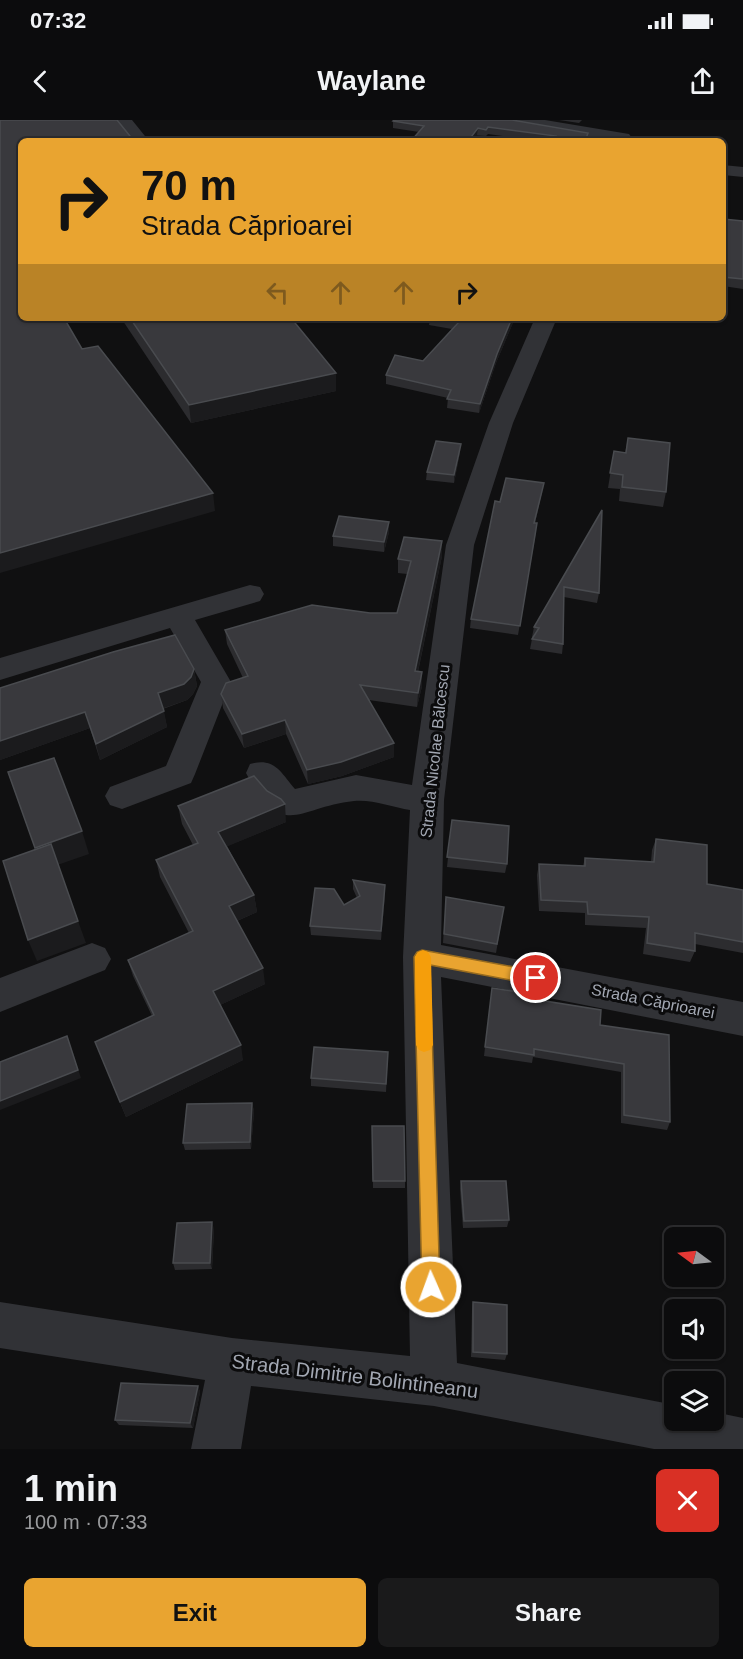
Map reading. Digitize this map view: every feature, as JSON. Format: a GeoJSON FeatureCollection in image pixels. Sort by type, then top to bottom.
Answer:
{"type":"FeatureCollection","features":[{"type":"Feature","properties":{"kind":"street"},"geometry":{"type":"LineString","coordinates":[[123,120],[143,133]]}},
{"type":"Feature","properties":{"kind":"street"},"geometry":{"type":"LineString","coordinates":[[514,120],[612,138]]}},
{"type":"Feature","properties":{"kind":"street"},"geometry":{"type":"LineString","coordinates":[[624,138],[630,120]]}},
{"type":"Feature","properties":{"kind":"street"},"geometry":{"type":"LineString","coordinates":[[726,170],[743,172]]}},
{"type":"Feature","properties":{"kind":"street","name":"Strada Nicolae Bălcescu"},"geometry":{"type":"LineString","coordinates":[[434,1382],[422,957],[427,800],[460,545],[501,423],[545,321]]}},
{"type":"Feature","properties":{"kind":"street"},"geometry":{"type":"LineString","coordinates":[[0,669],[250,594]]}},
{"type":"Feature","properties":{"kind":"street"},"geometry":{"type":"LineString","coordinates":[[122,796],[179,774],[216,682],[178,616]]}},
{"type":"Feature","properties":{"kind":"street"},"geometry":{"type":"LineString","coordinates":[[262,773],[288,804],[356,788],[427,800]]}},
{"type":"Feature","properties":{"kind":"street","name":"Strada Căprioarei"},"geometry":{"type":"LineString","coordinates":[[422,957],[743,1019]]}},
{"type":"Feature","properties":{"kind":"street"},"geometry":{"type":"LineString","coordinates":[[0,995],[92,959]]}},
{"type":"Feature","properties":{"kind":"street","name":"Strada Dimitrie Bolintineanu"},"geometry":{"type":"LineString","coordinates":[[0,1325],[232,1361],[434,1382],[743,1442]]}},
{"type":"Feature","properties":{"kind":"street"},"geometry":{"type":"LineString","coordinates":[[216,1449],[232,1361]]}},
{"type":"Feature","properties":{"kind":"building"},"geometry":{"type":"Polygon","coordinates":[[[0,120],[117,120],[132,138],[18,138],[18,321],[66,321],[82,349],[98,346],[213,493],[0,553],[0,120]]]}},
{"type":"Feature","properties":{"kind":"building"},"geometry":{"type":"Polygon","coordinates":[[[512,120],[588,133],[586,138],[555,138],[556,136],[488,127],[486,130],[478,128],[470,138],[414,138],[424,126],[393,121],[512,120]]]}},
{"type":"Feature","properties":{"kind":"building"},"geometry":{"type":"Polygon","coordinates":[[[726,219],[743,221],[743,279],[726,277],[726,219]]]}},
{"type":"Feature","properties":{"kind":"building"},"geometry":{"type":"Polygon","coordinates":[[[132,321],[293,321],[336,373],[189,405],[132,321]]]}},
{"type":"Feature","properties":{"kind":"building"},"geometry":{"type":"Polygon","coordinates":[[[454,321],[511,321],[480,404],[447,399],[451,390],[386,375],[395,355],[423,361],[459,322],[454,321]]]}},
{"type":"Feature","properties":{"kind":"building"},"geometry":{"type":"Polygon","coordinates":[[[628,438],[670,443],[666,492],[622,487],[623,475],[610,473],[614,451],[626,453],[628,438]]]}},
{"type":"Feature","properties":{"kind":"building"},"geometry":{"type":"Polygon","coordinates":[[[436,441],[461,444],[454,475],[427,472],[436,441]]]}},
{"type":"Feature","properties":{"kind":"building"},"geometry":{"type":"Polygon","coordinates":[[[506,478],[544,483],[534,523],[537,523],[520,626],[471,619],[495,501],[500,502],[506,478]]]}},
{"type":"Feature","properties":{"kind":"building"},"geometry":{"type":"Polygon","coordinates":[[[602,510],[599,593],[564,587],[563,644],[532,639],[539,628],[534,627],[602,510]]]}},
{"type":"Feature","properties":{"kind":"building"},"geometry":{"type":"Polygon","coordinates":[[[339,516],[389,522],[384,542],[333,536],[339,516]]]}},
{"type":"Feature","properties":{"kind":"building"},"geometry":{"type":"Polygon","coordinates":[[[404,537],[442,541],[415,671],[422,672],[418,693],[360,685],[394,743],[341,762],[307,770],[285,720],[242,734],[221,694],[226,683],[248,676],[225,630],[312,605],[370,613],[397,613],[411,561],[398,559],[404,537]]]}},
{"type":"Feature","properties":{"kind":"building"},"geometry":{"type":"Polygon","coordinates":[[[175,635],[194,669],[191,677],[184,684],[158,693],[164,711],[96,744],[85,712],[0,741],[0,688],[175,635]]]}},
{"type":"Feature","properties":{"kind":"building"},"geometry":{"type":"Polygon","coordinates":[[[54,758],[82,831],[35,848],[8,772],[54,758]]]}},
{"type":"Feature","properties":{"kind":"building"},"geometry":{"type":"Polygon","coordinates":[[[254,776],[267,791],[285,804],[218,832],[254,895],[229,906],[263,968],[213,991],[241,1045],[120,1102],[95,1042],[154,1015],[128,960],[193,931],[156,860],[198,843],[178,806],[254,776]]]}},
{"type":"Feature","properties":{"kind":"building"},"geometry":{"type":"Polygon","coordinates":[[[452,820],[509,826],[507,864],[447,857],[452,820]]]}},
{"type":"Feature","properties":{"kind":"building"},"geometry":{"type":"Polygon","coordinates":[[[656,839],[707,845],[707,884],[743,890],[743,942],[695,933],[695,951],[647,943],[649,917],[588,914],[587,902],[541,900],[539,864],[585,866],[585,858],[654,862],[656,839]]]}},
{"type":"Feature","properties":{"kind":"building"},"geometry":{"type":"Polygon","coordinates":[[[51,844],[78,921],[28,940],[3,861],[51,844]]]}},
{"type":"Feature","properties":{"kind":"building"},"geometry":{"type":"Polygon","coordinates":[[[353,880],[385,885],[381,931],[310,926],[315,888],[334,889],[344,905],[360,896],[353,880]]]}},
{"type":"Feature","properties":{"kind":"building"},"geometry":{"type":"Polygon","coordinates":[[[446,897],[504,907],[497,944],[444,934],[446,897]]]}},
{"type":"Feature","properties":{"kind":"building"},"geometry":{"type":"Polygon","coordinates":[[[492,988],[539,995],[539,1000],[601,1010],[600,1025],[669,1035],[670,1122],[624,1115],[624,1064],[534,1049],[534,1055],[485,1047],[492,988]]]}},
{"type":"Feature","properties":{"kind":"building"},"geometry":{"type":"Polygon","coordinates":[[[67,1036],[78,1070],[0,1101],[0,1062],[67,1036]]]}},
{"type":"Feature","properties":{"kind":"building"},"geometry":{"type":"Polygon","coordinates":[[[314,1047],[388,1052],[386,1084],[311,1078],[314,1047]]]}},
{"type":"Feature","properties":{"kind":"building"},"geometry":{"type":"Polygon","coordinates":[[[252,1103],[250,1142],[183,1143],[187,1104],[252,1103]]]}},
{"type":"Feature","properties":{"kind":"building"},"geometry":{"type":"Polygon","coordinates":[[[372,1126],[404,1126],[405,1181],[373,1181],[372,1126]]]}},
{"type":"Feature","properties":{"kind":"building"},"geometry":{"type":"Polygon","coordinates":[[[461,1181],[506,1181],[509,1220],[464,1221],[461,1181]]]}},
{"type":"Feature","properties":{"kind":"building"},"geometry":{"type":"Polygon","coordinates":[[[212,1222],[210,1263],[173,1263],[177,1223],[212,1222]]]}},
{"type":"Feature","properties":{"kind":"building"},"geometry":{"type":"Polygon","coordinates":[[[473,1302],[507,1305],[507,1354],[473,1352],[473,1302]]]}},
{"type":"Feature","properties":{"kind":"building"},"geometry":{"type":"Polygon","coordinates":[[[121,1383],[198,1386],[190,1423],[115,1420],[121,1383]]]}},
{"type":"Feature","properties":{"kind":"slow traffic"},"geometry":{"type":"LineString","coordinates":[[423,957],[424,1045]]}},
{"type":"Feature","properties":{"kind":"route"},"geometry":{"type":"LineString","coordinates":[[431,1287],[422,957],[536,978]]}}]}
